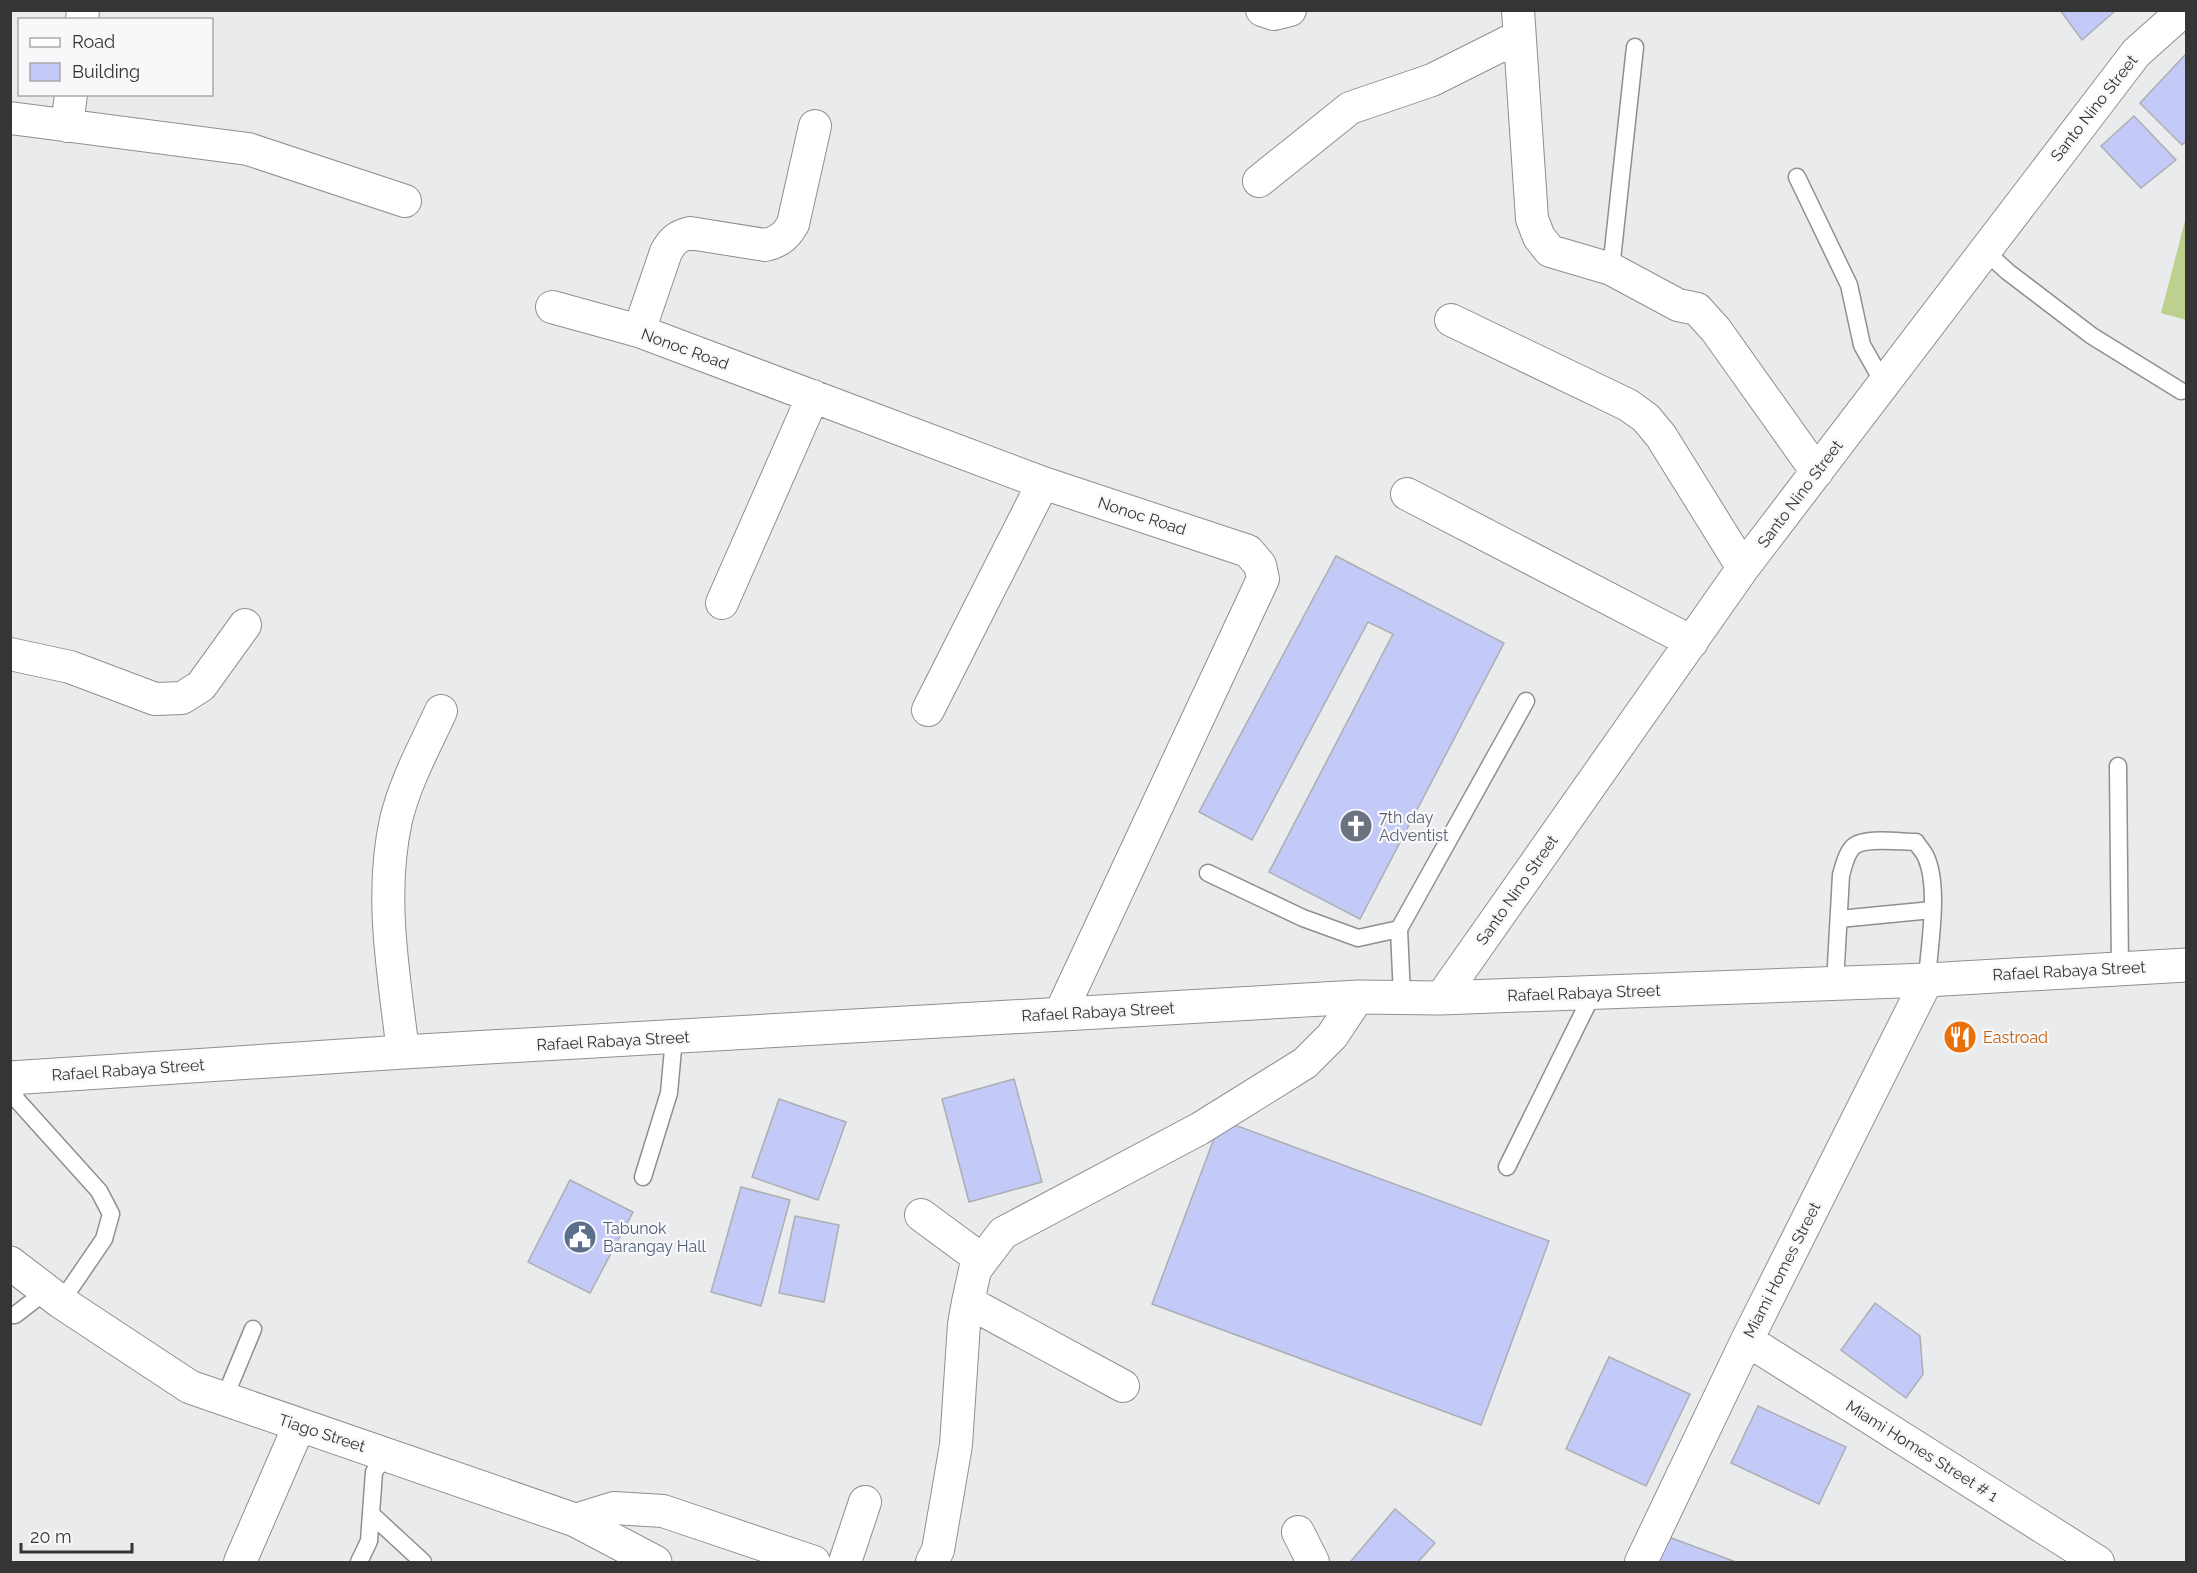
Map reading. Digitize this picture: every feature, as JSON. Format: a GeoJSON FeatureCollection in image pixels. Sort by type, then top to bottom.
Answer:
{"type":"FeatureCollection","features":[{"type":"Feature","properties":{"kind":"main road","name":"Rafael Rabaya Street"},"geometry":{"type":"LineString","coordinates":[[10,1078],[404,1052],[1358,997],[1441,998],[1927,980],[2187,964]]}},
{"type":"Feature","properties":{"kind":"main road","name":"Tiago Street"},"geometry":{"type":"LineString","coordinates":[[10,1263],[54,1296],[190,1387],[575,1520],[655,1563]]}},
{"type":"Feature","properties":{"kind":"street"},"geometry":{"type":"LineString","coordinates":[[1262,10],[1274,14],[1290,10]]}},
{"type":"Feature","properties":{"kind":"street","name":"Santo Nino Street"},"geometry":{"type":"LineString","coordinates":[[1441,998],[1743,568],[2136,52],[2184,10]]}},
{"type":"Feature","properties":{"kind":"street"},"geometry":{"type":"LineString","coordinates":[[1259,181],[1350,108],[1432,80],[1518,24],[1532,219],[1539,237],[1550,251],[1611,269],[1678,305],[1697,309],[1707,318],[1817,472]]}},
{"type":"Feature","properties":{"kind":"street"},"geometry":{"type":"LineString","coordinates":[[67,126],[71,96]]}},
{"type":"Feature","properties":{"kind":"street"},"geometry":{"type":"LineString","coordinates":[[10,118],[248,149],[405,201]]}},
{"type":"Feature","properties":{"kind":"street"},"geometry":{"type":"LineString","coordinates":[[639,332],[666,252],[672,241],[680,235],[690,233],[765,245],[777,242],[787,234],[793,224],[815,126]]}},
{"type":"Feature","properties":{"kind":"street","name":"Nonoc Road"},"geometry":{"type":"LineString","coordinates":[[552,307],[639,332],[1043,483],[1248,551],[1260,565],[1263,579],[1060,1014]]}},
{"type":"Feature","properties":{"kind":"street"},"geometry":{"type":"LineString","coordinates":[[1451,320],[1628,405],[1646,418],[1661,436],[1743,568]]}},
{"type":"Feature","properties":{"kind":"street"},"geometry":{"type":"LineString","coordinates":[[723,603],[813,396]]}},
{"type":"Feature","properties":{"kind":"street"},"geometry":{"type":"LineString","coordinates":[[928,710],[1043,483]]}},
{"type":"Feature","properties":{"kind":"street"},"geometry":{"type":"LineString","coordinates":[[1407,494],[1692,642]]}},
{"type":"Feature","properties":{"kind":"street"},"geometry":{"type":"LineString","coordinates":[[10,654],[70,667],[155,699],[182,698],[201,686],[245,625]]}},
{"type":"Feature","properties":{"kind":"street"},"geometry":{"type":"LineString","coordinates":[[404,1052],[387,916],[390,862],[396,819],[410,778],[441,711]]}},
{"type":"Feature","properties":{"kind":"street","name":"Miami Homes Street"},"geometry":{"type":"LineString","coordinates":[[1641,1563],[1747,1340],[1927,980]]}},
{"type":"Feature","properties":{"kind":"street"},"geometry":{"type":"LineString","coordinates":[[932,1563],[938,1550],[956,1445],[964,1324],[975,1270],[982,1260],[1003,1233],[1199,1129],[1305,1063],[1332,1036],[1358,997]]}},
{"type":"Feature","properties":{"kind":"street"},"geometry":{"type":"LineString","coordinates":[[921,1215],[982,1260]]}},
{"type":"Feature","properties":{"kind":"street"},"geometry":{"type":"LineString","coordinates":[[968,1302],[1123,1386]]}},
{"type":"Feature","properties":{"kind":"street","name":"Miami Homes Street # 1"},"geometry":{"type":"LineString","coordinates":[[1747,1340],[2098,1563]]}},
{"type":"Feature","properties":{"kind":"street"},"geometry":{"type":"LineString","coordinates":[[240,1563],[299,1426]]}},
{"type":"Feature","properties":{"kind":"street"},"geometry":{"type":"LineString","coordinates":[[845,1563],[865,1502]]}},
{"type":"Feature","properties":{"kind":"street"},"geometry":{"type":"LineString","coordinates":[[575,1520],[614,1508],[663,1511],[814,1563]]}},
{"type":"Feature","properties":{"kind":"street"},"geometry":{"type":"LineString","coordinates":[[1298,1532],[1313,1563]]}},
{"type":"Feature","properties":{"kind":"lane"},"geometry":{"type":"LineString","coordinates":[[1611,269],[1635,47]]}},
{"type":"Feature","properties":{"kind":"lane"},"geometry":{"type":"LineString","coordinates":[[1797,177],[1849,285],[1862,345],[1884,384]]}},
{"type":"Feature","properties":{"kind":"lane"},"geometry":{"type":"LineString","coordinates":[[1985,250],[2008,272],[2092,336],[2181,391]]}},
{"type":"Feature","properties":{"kind":"lane"},"geometry":{"type":"LineString","coordinates":[[1402,997],[1399,929],[1526,701]]}},
{"type":"Feature","properties":{"kind":"lane"},"geometry":{"type":"LineString","coordinates":[[2118,766],[2120,968]]}},
{"type":"Feature","properties":{"kind":"lane"},"geometry":{"type":"LineString","coordinates":[[1835,983],[1841,875],[1852,847],[1862,841],[1916,842],[1926,856],[1931,872],[1933,892],[1927,980]]}},
{"type":"Feature","properties":{"kind":"lane"},"geometry":{"type":"LineString","coordinates":[[1208,873],[1303,918],[1358,938],[1399,929]]}},
{"type":"Feature","properties":{"kind":"lane"},"geometry":{"type":"LineString","coordinates":[[1839,919],[1932,910]]}},
{"type":"Feature","properties":{"kind":"lane"},"geometry":{"type":"LineString","coordinates":[[1507,1167],[1593,993]]}},
{"type":"Feature","properties":{"kind":"lane"},"geometry":{"type":"LineString","coordinates":[[643,1177],[669,1092],[674,1038]]}},
{"type":"Feature","properties":{"kind":"lane"},"geometry":{"type":"LineString","coordinates":[[10,1084],[17,1100],[99,1191],[111,1214],[104,1239],[54,1296],[15,1315],[10,1315]]}},
{"type":"Feature","properties":{"kind":"lane"},"geometry":{"type":"LineString","coordinates":[[224,1399],[253,1329]]}},
{"type":"Feature","properties":{"kind":"lane"},"geometry":{"type":"LineString","coordinates":[[359,1563],[369,1541],[374,1472],[386,1454]]}},
{"type":"Feature","properties":{"kind":"lane"},"geometry":{"type":"LineString","coordinates":[[371,1514],[423,1563]]}},
{"type":"Feature","properties":{"kind":"green space"},"geometry":{"type":"Polygon","coordinates":[[[2186,217],[2186,320],[2161,313],[2186,217]]]}},
{"type":"Feature","properties":{"kind":"building"},"geometry":{"type":"Polygon","coordinates":[[[2060,10],[2116,10],[2082,40],[2060,10]]]}},
{"type":"Feature","properties":{"kind":"building"},"geometry":{"type":"Polygon","coordinates":[[[2186,54],[2186,141],[2182,145],[2140,103],[2186,54]]]}},
{"type":"Feature","properties":{"kind":"building"},"geometry":{"type":"Polygon","coordinates":[[[2134,116],[2176,160],[2141,188],[2101,146],[2134,116]]]}},
{"type":"Feature","properties":{"kind":"building"},"geometry":{"type":"Polygon","coordinates":[[[1336,556],[1504,643],[1360,919],[1269,872],[1393,634],[1368,622],[1252,840],[1199,812],[1336,556]]]}},
{"type":"Feature","properties":{"kind":"building"},"geometry":{"type":"Polygon","coordinates":[[[1014,1079],[1042,1182],[969,1202],[942,1099],[1014,1079]]]}},
{"type":"Feature","properties":{"kind":"building"},"geometry":{"type":"Polygon","coordinates":[[[779,1099],[846,1122],[818,1200],[752,1177],[779,1099]]]}},
{"type":"Feature","properties":{"kind":"building"},"geometry":{"type":"Polygon","coordinates":[[[1221,1120],[1549,1241],[1481,1425],[1152,1304],[1221,1120]]]}},
{"type":"Feature","properties":{"kind":"building","name":"Tabunok Barangay Hall"},"geometry":{"type":"Polygon","coordinates":[[[570,1180],[633,1212],[590,1293],[528,1262],[570,1180]]]}},
{"type":"Feature","properties":{"kind":"building"},"geometry":{"type":"Polygon","coordinates":[[[741,1187],[790,1200],[761,1306],[711,1292],[741,1187]]]}},
{"type":"Feature","properties":{"kind":"building"},"geometry":{"type":"Polygon","coordinates":[[[795,1216],[839,1225],[824,1302],[779,1293],[795,1216]]]}},
{"type":"Feature","properties":{"kind":"building"},"geometry":{"type":"Polygon","coordinates":[[[1875,1303],[1920,1336],[1923,1374],[1906,1398],[1841,1350],[1875,1303]]]}},
{"type":"Feature","properties":{"kind":"building"},"geometry":{"type":"Polygon","coordinates":[[[1609,1357],[1690,1394],[1646,1486],[1566,1449],[1609,1357]]]}},
{"type":"Feature","properties":{"kind":"building"},"geometry":{"type":"Polygon","coordinates":[[[1758,1406],[1846,1447],[1819,1504],[1731,1463],[1758,1406]]]}},
{"type":"Feature","properties":{"kind":"building"},"geometry":{"type":"Polygon","coordinates":[[[1395,1509],[1435,1543],[1418,1562],[1351,1561],[1395,1509]]]}},
{"type":"Feature","properties":{"kind":"building"},"geometry":{"type":"Polygon","coordinates":[[[1666,1536],[1736,1562],[1656,1562],[1666,1536]]]}},
{"type":"Feature","properties":{"kind":"place","name":"7th day Adventist"},"geometry":{"type":"Point","coordinates":[1356,826]}},
{"type":"Feature","properties":{"kind":"place","name":"Eastroad"},"geometry":{"type":"Point","coordinates":[1960,1037]}},
{"type":"Feature","properties":{"kind":"place","name":"Tabunok Barangay Hall"},"geometry":{"type":"Point","coordinates":[580,1237]}}]}
